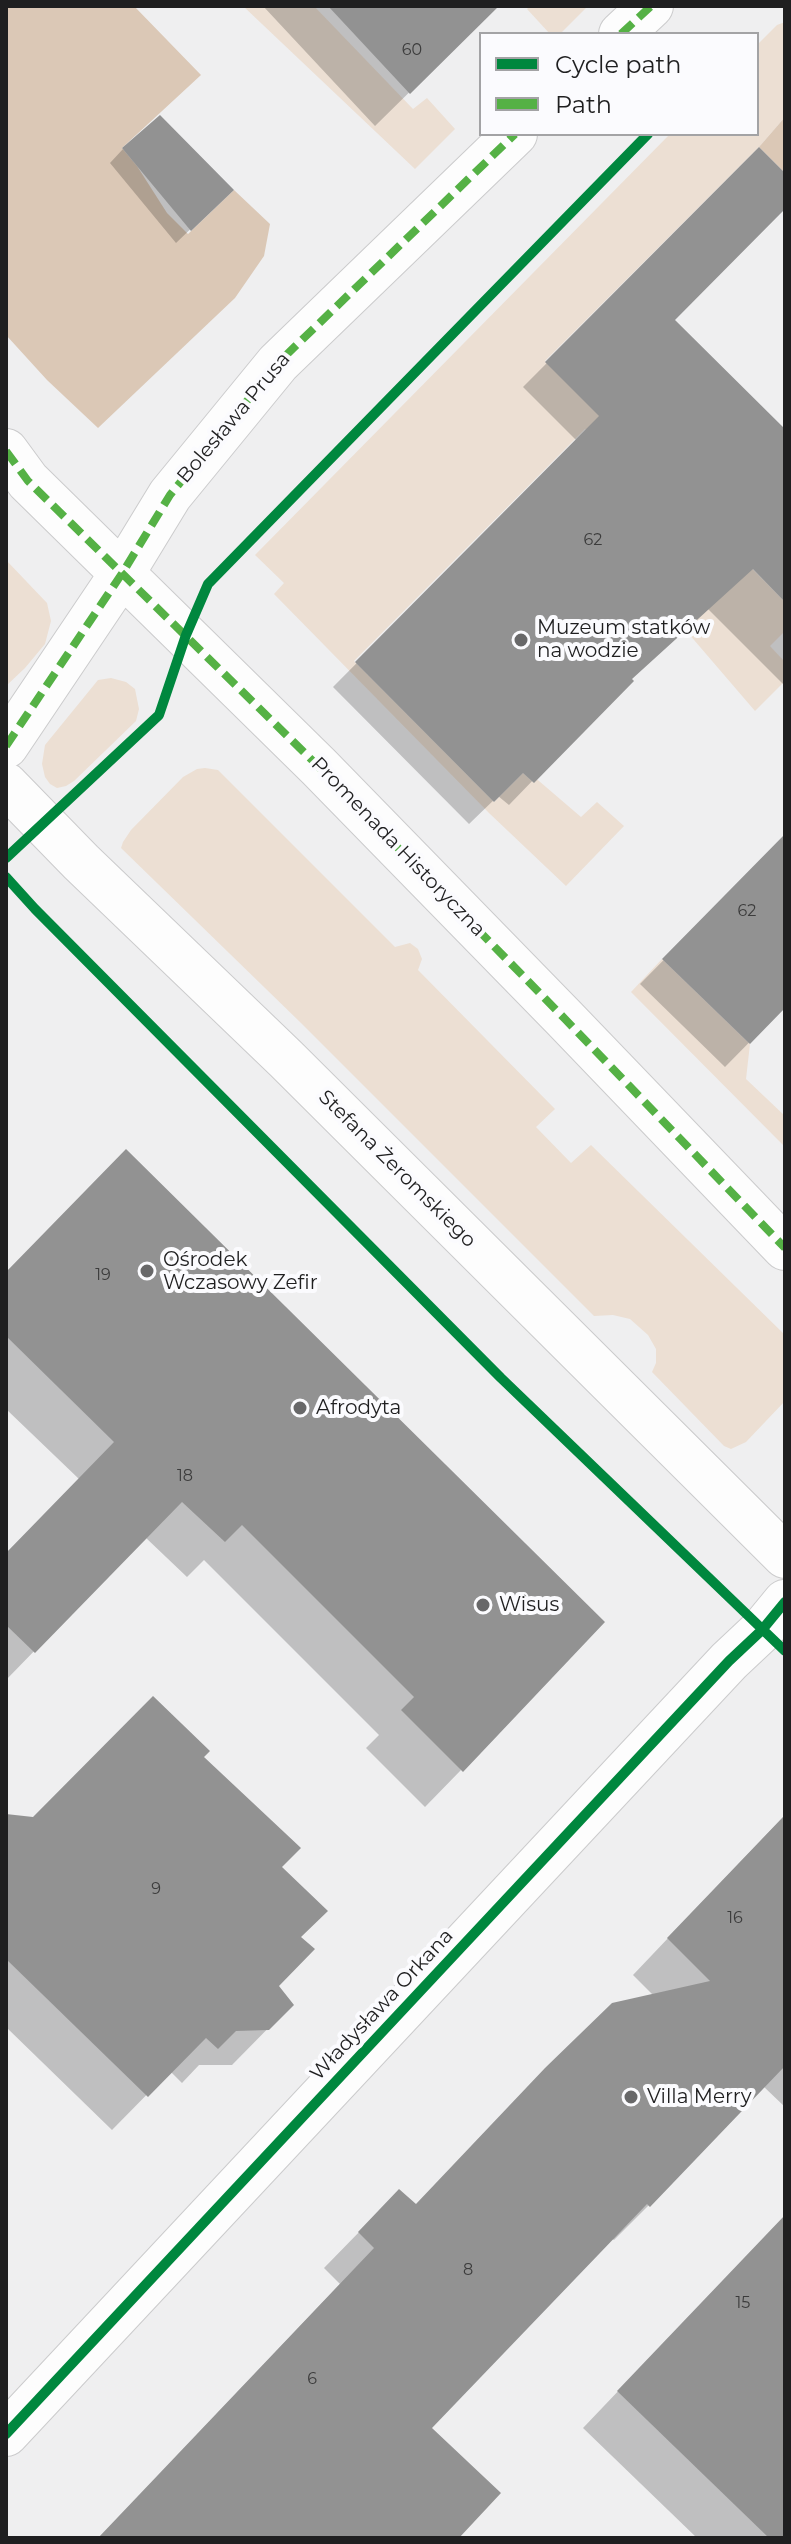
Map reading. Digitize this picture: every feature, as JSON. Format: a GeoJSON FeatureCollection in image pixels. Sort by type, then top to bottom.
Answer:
{"type":"FeatureCollection","features":[{"type":"Feature","properties":{"kind":"street"},"geometry":{"type":"LineString","coordinates":[[623,32],[651,6]]}},
{"type":"Feature","properties":{"kind":"street","name":"Bolesława Prusa"},"geometry":{"type":"LineString","coordinates":[[6,746],[123,572],[170,495],[278,363],[513,136]]}},
{"type":"Feature","properties":{"kind":"street","name":"Promenada Historyczna"},"geometry":{"type":"LineString","coordinates":[[6,451],[28,481],[454,904],[785,1248]]}},
{"type":"Feature","properties":{"kind":"street","name":"Stefana Żeromskiego"},"geometry":{"type":"LineString","coordinates":[[6,785],[785,1556]]}},
{"type":"Feature","properties":{"kind":"street","name":"Władysława Orkana"},"geometry":{"type":"LineString","coordinates":[[6,2434],[785,1602]]}},
{"type":"Feature","properties":{"kind":"shaded area"},"geometry":{"type":"Polygon","coordinates":[[[6,6],[134,6],[201,75],[122,148],[167,213],[188,234],[234,190],[270,224],[264,256],[235,298],[98,428],[47,380],[6,335],[6,6]]]}},
{"type":"Feature","properties":{"kind":"shaded area"},"geometry":{"type":"Polygon","coordinates":[[[243,6],[314,6],[413,109],[427,98],[455,129],[415,169],[243,6]]]}},
{"type":"Feature","properties":{"kind":"shaded area"},"geometry":{"type":"Polygon","coordinates":[[[530,6],[588,6],[562,32],[548,32],[527,9],[530,6]]]}},
{"type":"Feature","properties":{"kind":"shaded area"},"geometry":{"type":"Polygon","coordinates":[[[785,22],[785,117],[759,147],[545,361],[629,445],[613,456],[585,429],[354,661],[494,802],[523,773],[534,783],[532,775],[581,817],[597,802],[624,826],[566,886],[489,813],[274,594],[284,583],[255,555],[668,136],[759,136],[759,43],[777,25],[785,22]]]}},
{"type":"Feature","properties":{"kind":"shaded area"},"geometry":{"type":"Polygon","coordinates":[[[785,117],[785,173],[759,147],[785,117]]]}},
{"type":"Feature","properties":{"kind":"shaded area"},"geometry":{"type":"Polygon","coordinates":[[[716,532],[785,602],[785,631],[770,646],[785,662],[785,681],[755,711],[676,619],[716,532]]]}},
{"type":"Feature","properties":{"kind":"shaded area"},"geometry":{"type":"Polygon","coordinates":[[[6,560],[47,603],[51,621],[45,644],[6,686],[6,560]]]}},
{"type":"Feature","properties":{"kind":"shaded area"},"geometry":{"type":"Polygon","coordinates":[[[111,678],[126,682],[135,689],[139,709],[136,721],[74,781],[57,788],[45,777],[42,764],[45,745],[98,680],[111,678]]]}},
{"type":"Feature","properties":{"kind":"shaded area"},"geometry":{"type":"Polygon","coordinates":[[[205,768],[218,770],[395,947],[410,943],[418,949],[422,959],[418,970],[555,1109],[536,1127],[571,1163],[591,1145],[785,1335],[785,1401],[746,1442],[731,1449],[724,1446],[652,1372],[656,1349],[648,1335],[630,1319],[613,1315],[594,1316],[121,848],[131,830],[183,777],[205,768]]]}},
{"type":"Feature","properties":{"kind":"shaded area"},"geometry":{"type":"Polygon","coordinates":[[[662,959],[750,1044],[746,1079],[785,1116],[785,1147],[631,992],[662,959]]]}},
{"type":"Feature","properties":{"kind":"building"},"geometry":{"type":"Polygon","coordinates":[[[328,6],[499,6],[410,94],[328,6]]]}},
{"type":"Feature","properties":{"kind":"building"},"geometry":{"type":"Polygon","coordinates":[[[160,115],[234,190],[191,231],[122,148],[160,115]]]}},
{"type":"Feature","properties":{"kind":"building"},"geometry":{"type":"Polygon","coordinates":[[[759,147],[785,173],[785,209],[675,320],[785,429],[785,602],[753,569],[632,679],[634,681],[534,783],[523,773],[494,802],[355,662],[599,416],[545,362],[759,147]]]}},
{"type":"Feature","properties":{"kind":"building"},"geometry":{"type":"Polygon","coordinates":[[[785,834],[785,1008],[750,1044],[662,959],[785,834]]]}},
{"type":"Feature","properties":{"kind":"building"},"geometry":{"type":"Polygon","coordinates":[[[126,1149],[605,1622],[463,1772],[401,1710],[414,1697],[242,1525],[225,1542],[182,1502],[35,1653],[6,1625],[6,1553],[114,1442],[6,1336],[6,1272],[126,1149]]]}},
{"type":"Feature","properties":{"kind":"building"},"geometry":{"type":"Polygon","coordinates":[[[153,1696],[210,1751],[204,1757],[301,1848],[282,1867],[328,1911],[301,1937],[315,1949],[279,1986],[294,2005],[269,2030],[236,2031],[218,2049],[206,2038],[148,2097],[6,1959],[6,1814],[33,1817],[153,1696]]]}},
{"type":"Feature","properties":{"kind":"building"},"geometry":{"type":"Polygon","coordinates":[[[785,1815],[785,2066],[650,2207],[647,2204],[432,2428],[501,2493],[459,2538],[98,2538],[374,2248],[358,2232],[399,2189],[416,2204],[545,2068],[612,2003],[710,1981],[667,1938],[785,1815]]]}},
{"type":"Feature","properties":{"kind":"building"},"geometry":{"type":"Polygon","coordinates":[[[785,2215],[785,2538],[769,2538],[617,2391],[785,2215]]]}},
{"type":"Feature","properties":{"kind":"marked path"},"geometry":{"type":"LineString","coordinates":[[623,32],[651,6]]}},
{"type":"Feature","properties":{"kind":"marked path"},"geometry":{"type":"LineString","coordinates":[[6,746],[123,572],[170,495],[278,363],[513,136]]}},
{"type":"Feature","properties":{"kind":"marked path"},"geometry":{"type":"LineString","coordinates":[[6,451],[28,481],[319,767],[785,1248]]}},
{"type":"Feature","properties":{"kind":"cycle path"},"geometry":{"type":"LineString","coordinates":[[6,858],[159,715],[186,635],[208,584],[646,136]]}},
{"type":"Feature","properties":{"kind":"cycle path"},"geometry":{"type":"LineString","coordinates":[[6,877],[501,1378],[785,1651]]}},
{"type":"Feature","properties":{"kind":"cycle path"},"geometry":{"type":"LineString","coordinates":[[6,2434],[785,1602]]}},
{"type":"Feature","properties":{"kind":"place","name":"Muzeum statków na wodzie"},"geometry":{"type":"Point","coordinates":[521,640]}},
{"type":"Feature","properties":{"kind":"place","name":"Ośrodek Wczasowy Zefir"},"geometry":{"type":"Point","coordinates":[147,1271]}},
{"type":"Feature","properties":{"kind":"place","name":"Afrodyta"},"geometry":{"type":"Point","coordinates":[300,1408]}},
{"type":"Feature","properties":{"kind":"place","name":"Wisus"},"geometry":{"type":"Point","coordinates":[483,1605]}},
{"type":"Feature","properties":{"kind":"place","name":"Villa Merry"},"geometry":{"type":"Point","coordinates":[631,2097]}}]}
